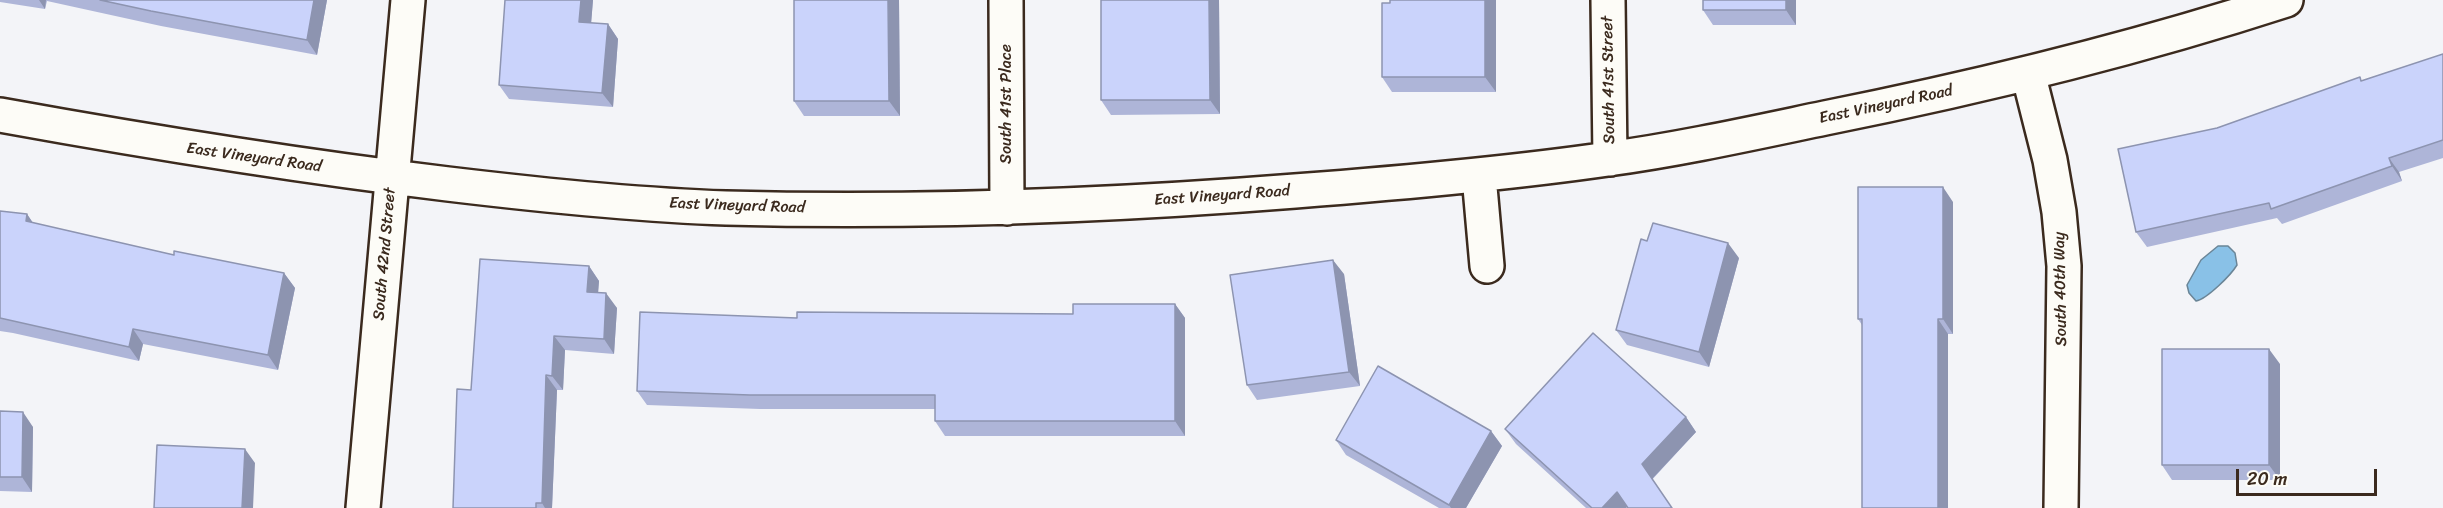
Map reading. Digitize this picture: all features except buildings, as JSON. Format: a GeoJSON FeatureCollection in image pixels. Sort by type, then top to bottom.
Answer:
{"type":"FeatureCollection","features":[{"type":"Feature","properties":{"kind":"street","name":"South 42nd Street"},"geometry":{"type":"LineString","coordinates":[[363,508],[408,0]]}},
{"type":"Feature","properties":{"kind":"street","name":"South 41st Place"},"geometry":{"type":"LineString","coordinates":[[1006,0],[1007,208]]}},
{"type":"Feature","properties":{"kind":"street","name":"South 41st Street"},"geometry":{"type":"LineString","coordinates":[[1608,0],[1610,159]]}},
{"type":"Feature","properties":{"kind":"street","name":"East Vineyard Road"},"geometry":{"type":"LineString","coordinates":[[0,115],[168,146],[392,178],[549,196],[723,208],[1007,208],[1219,197],[1479,176],[1610,159],[1699,144],[1910,101],[2028,73],[2214,12],[2286,0]]}},
{"type":"Feature","properties":{"kind":"street","name":"South 40th Way"},"geometry":{"type":"LineString","coordinates":[[2028,73],[2050,160],[2059,212],[2064,266],[2061,508]]}},
{"type":"Feature","properties":{"kind":"street"},"geometry":{"type":"LineString","coordinates":[[1479,176],[1487,266]]}},
{"type":"Feature","properties":{"kind":"water"},"geometry":{"type":"Polygon","coordinates":[[[2218,246],[2228,246],[2235,253],[2237,265],[2218,286],[2196,301],[2189,293],[2187,285],[2201,260],[2218,246]]]}}]}
